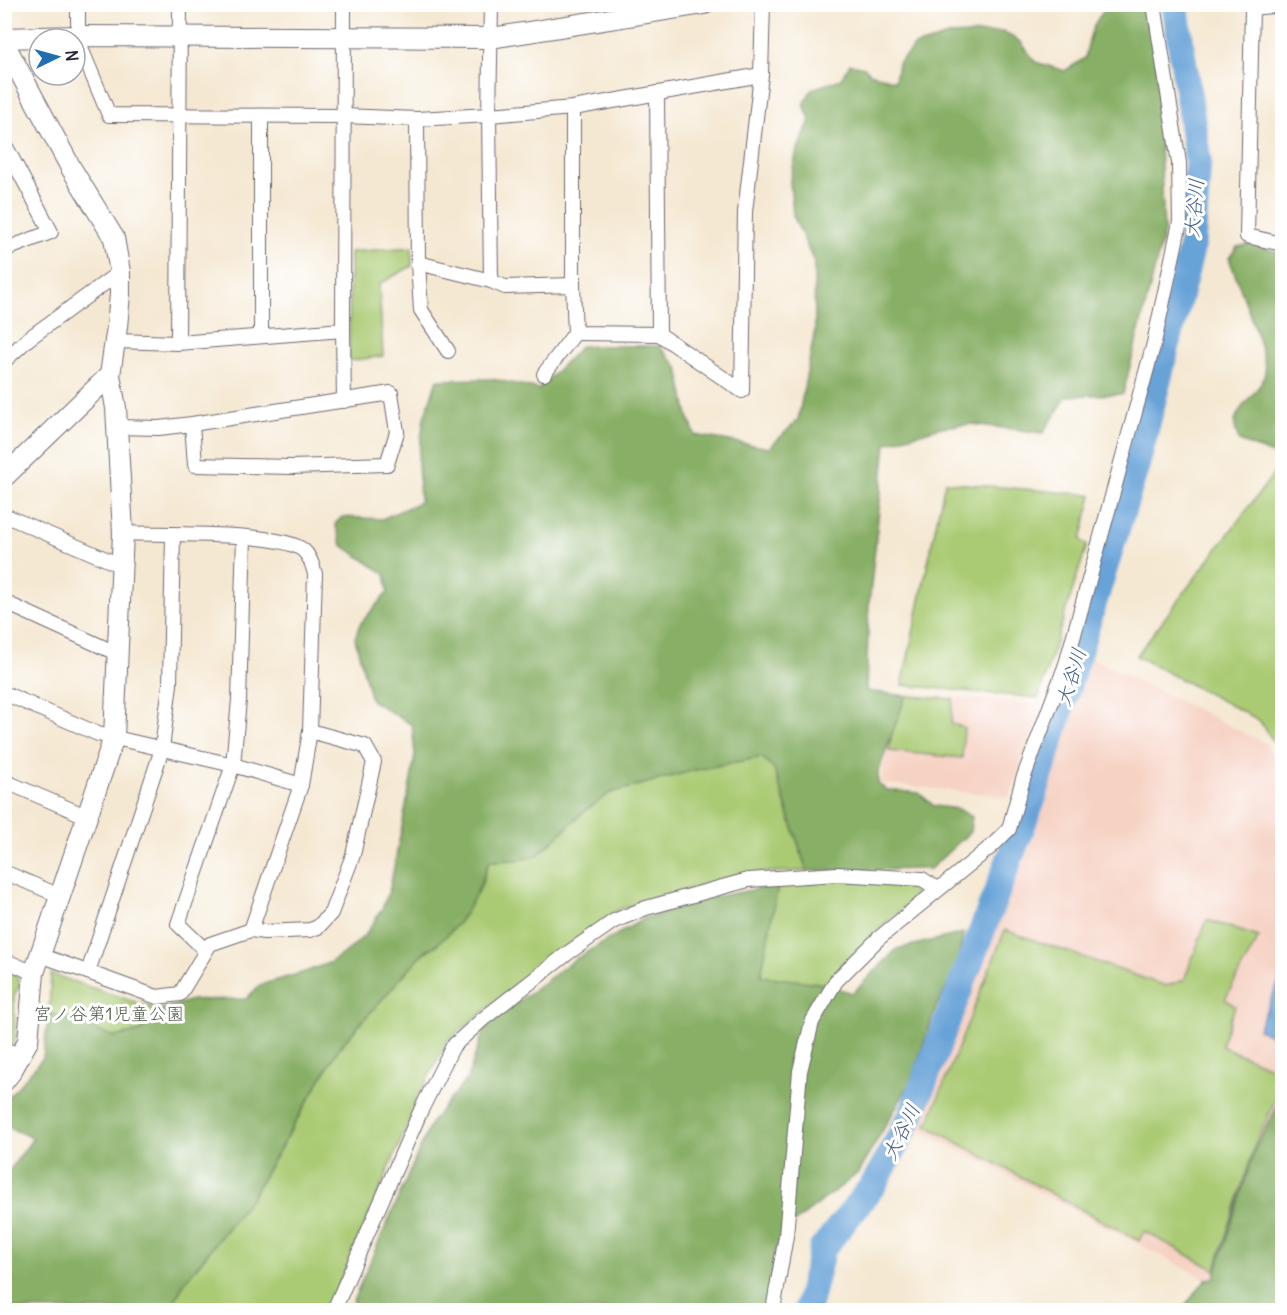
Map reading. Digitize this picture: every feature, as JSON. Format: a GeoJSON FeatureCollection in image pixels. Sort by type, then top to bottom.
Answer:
{"type":"FeatureCollection","features":[{"type":"Feature","properties":{"kind":"street"},"geometry":{"type":"LineString","coordinates":[[78,4],[78,27]]}},
{"type":"Feature","properties":{"kind":"street"},"geometry":{"type":"LineString","coordinates":[[178,343],[180,4]]}},
{"type":"Feature","properties":{"kind":"street"},"geometry":{"type":"LineString","coordinates":[[344,4],[344,401]]}},
{"type":"Feature","properties":{"kind":"street"},"geometry":{"type":"LineString","coordinates":[[491,4],[489,115],[491,281]]}},
{"type":"Feature","properties":{"kind":"street"},"geometry":{"type":"LineString","coordinates":[[87,36],[491,38],[704,4]]}},
{"type":"Feature","properties":{"kind":"street"},"geometry":{"type":"LineString","coordinates":[[575,333],[659,334],[742,392],[744,212],[761,75],[763,4]]}},
{"type":"Feature","properties":{"kind":"street"},"geometry":{"type":"LineString","coordinates":[[773,1311],[786,1236],[800,1071],[812,1022],[836,981],[879,938],[993,845],[1009,829],[1023,779],[1066,664],[1154,343],[1180,222],[1179,163],[1154,4]]}},
{"type":"Feature","properties":{"kind":"street"},"geometry":{"type":"LineString","coordinates":[[1282,5],[1252,8],[1247,236],[1282,244]]}},
{"type":"Feature","properties":{"kind":"street"},"geometry":{"type":"LineString","coordinates":[[4,38],[27,37]]}},
{"type":"Feature","properties":{"kind":"street"},"geometry":{"type":"LineString","coordinates":[[4,43],[71,168],[114,238],[120,272],[110,375],[116,408],[123,533],[114,737],[37,964],[28,1041],[12,1052],[4,1081]]}},
{"type":"Feature","properties":{"kind":"street"},"geometry":{"type":"LineString","coordinates":[[87,63],[109,115],[179,117],[344,116],[417,119],[489,115],[573,108],[761,75]]}},
{"type":"Feature","properties":{"kind":"street"},"geometry":{"type":"LineString","coordinates":[[657,93],[659,334]]}},
{"type":"Feature","properties":{"kind":"street"},"geometry":{"type":"LineString","coordinates":[[544,374],[575,333],[573,108]]}},
{"type":"Feature","properties":{"kind":"street"},"geometry":{"type":"LineString","coordinates":[[261,116],[261,336]]}},
{"type":"Feature","properties":{"kind":"street"},"geometry":{"type":"LineString","coordinates":[[417,119],[418,263],[421,310],[448,351]]}},
{"type":"Feature","properties":{"kind":"street"},"geometry":{"type":"LineString","coordinates":[[4,143],[51,232],[4,250]]}},
{"type":"Feature","properties":{"kind":"street"},"geometry":{"type":"LineString","coordinates":[[418,263],[491,281],[505,287],[573,285]]}},
{"type":"Feature","properties":{"kind":"street"},"geometry":{"type":"LineString","coordinates":[[4,361],[28,339],[120,272]]}},
{"type":"Feature","properties":{"kind":"street"},"geometry":{"type":"LineString","coordinates":[[115,341],[178,343],[343,330]]}},
{"type":"Feature","properties":{"kind":"street"},"geometry":{"type":"LineString","coordinates":[[4,477],[110,375]]}},
{"type":"Feature","properties":{"kind":"street"},"geometry":{"type":"LineString","coordinates":[[117,427],[159,428],[192,424],[391,393],[397,432],[387,464],[291,467],[195,465],[192,424]]}},
{"type":"Feature","properties":{"kind":"street"},"geometry":{"type":"LineString","coordinates":[[4,515],[122,566]]}},
{"type":"Feature","properties":{"kind":"street"},"geometry":{"type":"LineString","coordinates":[[123,533],[267,538],[286,541],[304,551],[311,561],[315,574],[310,731],[301,785],[251,930]]}},
{"type":"Feature","properties":{"kind":"street"},"geometry":{"type":"LineString","coordinates":[[88,972],[162,749],[170,684],[173,535]]}},
{"type":"Feature","properties":{"kind":"street"},"geometry":{"type":"LineString","coordinates":[[205,950],[178,924],[233,765],[239,700],[244,537]]}},
{"type":"Feature","properties":{"kind":"street"},"geometry":{"type":"LineString","coordinates":[[4,602],[118,654]]}},
{"type":"Feature","properties":{"kind":"street"},"geometry":{"type":"LineString","coordinates":[[4,693],[98,734],[233,765],[301,785]]}},
{"type":"Feature","properties":{"kind":"street"},"geometry":{"type":"LineString","coordinates":[[4,960],[88,972],[157,997],[180,994],[210,944],[251,930],[303,931],[318,927],[336,904],[352,855],[374,762],[365,746],[310,731]]}},
{"type":"Feature","properties":{"kind":"street"},"geometry":{"type":"LineString","coordinates":[[4,781],[87,817]]}},
{"type":"Feature","properties":{"kind":"street"},"geometry":{"type":"LineString","coordinates":[[4,872],[60,896]]}},
{"type":"Feature","properties":{"kind":"street"},"geometry":{"type":"LineString","coordinates":[[334,1311],[421,1110],[453,1046],[483,1019],[568,953],[614,921],[656,906],[748,880],[837,874],[922,879],[938,889]]}},
{"type":"Feature","properties":{"kind":"shaded area"},"geometry":{"type":"Polygon","coordinates":[[[1092,658],[1265,743],[1282,770],[1282,1098],[1256,1146],[1214,1279],[1206,1279],[916,1128],[1033,839],[1092,658]]]}},
{"type":"Feature","properties":{"kind":"shaded area"},"geometry":{"type":"Polygon","coordinates":[[[907,694],[1042,705],[1010,797],[881,783],[888,731],[901,698],[907,694]]]}},
{"type":"Feature","properties":{"kind":"green space"},"geometry":{"type":"Polygon","coordinates":[[[1111,5],[1142,5],[1149,26],[1156,59],[1164,232],[1123,394],[1067,396],[1043,433],[972,424],[941,427],[886,443],[869,604],[866,691],[906,696],[878,772],[878,784],[887,790],[919,793],[934,806],[958,809],[972,817],[970,832],[930,869],[807,871],[774,769],[762,757],[695,770],[610,793],[581,814],[537,856],[516,860],[489,861],[479,888],[457,925],[436,945],[423,953],[339,1048],[251,1198],[184,1283],[170,1310],[5,1310],[5,1177],[33,1138],[5,1126],[5,1101],[43,1058],[49,1013],[115,1037],[141,1031],[159,1010],[192,1000],[246,999],[260,985],[329,963],[350,949],[366,934],[382,909],[390,888],[411,780],[415,754],[412,725],[371,700],[355,638],[360,624],[388,592],[385,574],[342,545],[335,524],[342,517],[382,519],[420,502],[418,460],[424,418],[437,380],[492,379],[539,389],[581,346],[659,346],[678,367],[688,416],[695,435],[769,448],[798,420],[815,330],[814,262],[793,215],[790,181],[797,151],[810,120],[804,104],[812,89],[841,79],[850,64],[864,67],[870,73],[895,81],[898,63],[915,46],[951,35],[1003,32],[1021,42],[1035,62],[1065,71],[1085,58],[1096,22],[1111,5]]]}},
{"type":"Feature","properties":{"kind":"green space"},"geometry":{"type":"Polygon","coordinates":[[[1251,244],[1282,253],[1282,458],[1239,441],[1235,427],[1236,417],[1259,386],[1265,372],[1257,335],[1229,258],[1237,247],[1251,244]]]}},
{"type":"Feature","properties":{"kind":"green space"},"geometry":{"type":"Polygon","coordinates":[[[412,247],[412,266],[379,284],[383,356],[349,361],[350,252],[412,247]]]}},
{"type":"Feature","properties":{"kind":"green space"},"geometry":{"type":"Polygon","coordinates":[[[1282,463],[1282,754],[1259,720],[1136,656],[1282,463]]]}},
{"type":"Feature","properties":{"kind":"green space"},"geometry":{"type":"Polygon","coordinates":[[[945,482],[1092,495],[1081,540],[1087,545],[1038,698],[902,685],[945,482]]]}},
{"type":"Feature","properties":{"kind":"green space"},"geometry":{"type":"Polygon","coordinates":[[[906,696],[953,699],[951,724],[964,727],[962,758],[889,751],[892,730],[906,696]]]}},
{"type":"Feature","properties":{"kind":"green space"},"geometry":{"type":"Polygon","coordinates":[[[762,757],[774,769],[807,871],[746,873],[617,910],[560,951],[448,1040],[414,1104],[414,1110],[328,1310],[170,1310],[184,1283],[251,1198],[339,1048],[423,953],[437,945],[480,889],[489,861],[516,860],[537,856],[581,814],[609,793],[695,770],[762,757]]]}},
{"type":"Feature","properties":{"kind":"green space"},"geometry":{"type":"Polygon","coordinates":[[[843,879],[923,887],[924,891],[873,935],[828,986],[760,976],[778,885],[843,879]]]}},
{"type":"Feature","properties":{"kind":"green space"},"geometry":{"type":"Polygon","coordinates":[[[778,885],[761,976],[819,983],[853,993],[897,949],[964,933],[956,968],[936,1008],[909,1085],[858,1173],[790,1226],[775,1252],[768,1310],[349,1310],[432,1121],[467,1079],[485,1027],[575,959],[645,918],[714,897],[778,885]]]}},
{"type":"Feature","properties":{"kind":"green space"},"geometry":{"type":"Polygon","coordinates":[[[1207,920],[1259,937],[1225,999],[1235,1006],[1221,1046],[1282,1072],[1282,1085],[1256,1142],[1215,1270],[1144,1231],[1139,1241],[927,1126],[1005,930],[1166,986],[1184,980],[1207,920]]]}},
{"type":"Feature","properties":{"kind":"green space"},"geometry":{"type":"Polygon","coordinates":[[[5,967],[15,972],[20,984],[14,996],[15,1040],[10,1046],[5,1044],[5,967]]]}},
{"type":"Feature","properties":{"kind":"green space","name":"宮ノ谷第1児童公園"},"geometry":{"type":"Polygon","coordinates":[[[51,974],[159,1010],[141,1031],[115,1037],[49,1013],[51,974]]]}},
{"type":"Feature","properties":{"kind":"green space"},"geometry":{"type":"Polygon","coordinates":[[[1282,1098],[1282,1310],[1174,1310],[1183,1309],[1206,1279],[1214,1278],[1256,1146],[1282,1098]]]}},
{"type":"Feature","properties":{"kind":"water"},"geometry":{"type":"Polygon","coordinates":[[[1282,978],[1282,1040],[1258,1029],[1282,978]]]}},
{"type":"Feature","properties":{"kind":"waterway","name":"大谷川"},"geometry":{"type":"LineString","coordinates":[[807,1310],[822,1249],[874,1184],[910,1118],[1033,798],[1137,463],[1192,246],[1198,161],[1175,4]]}}]}
